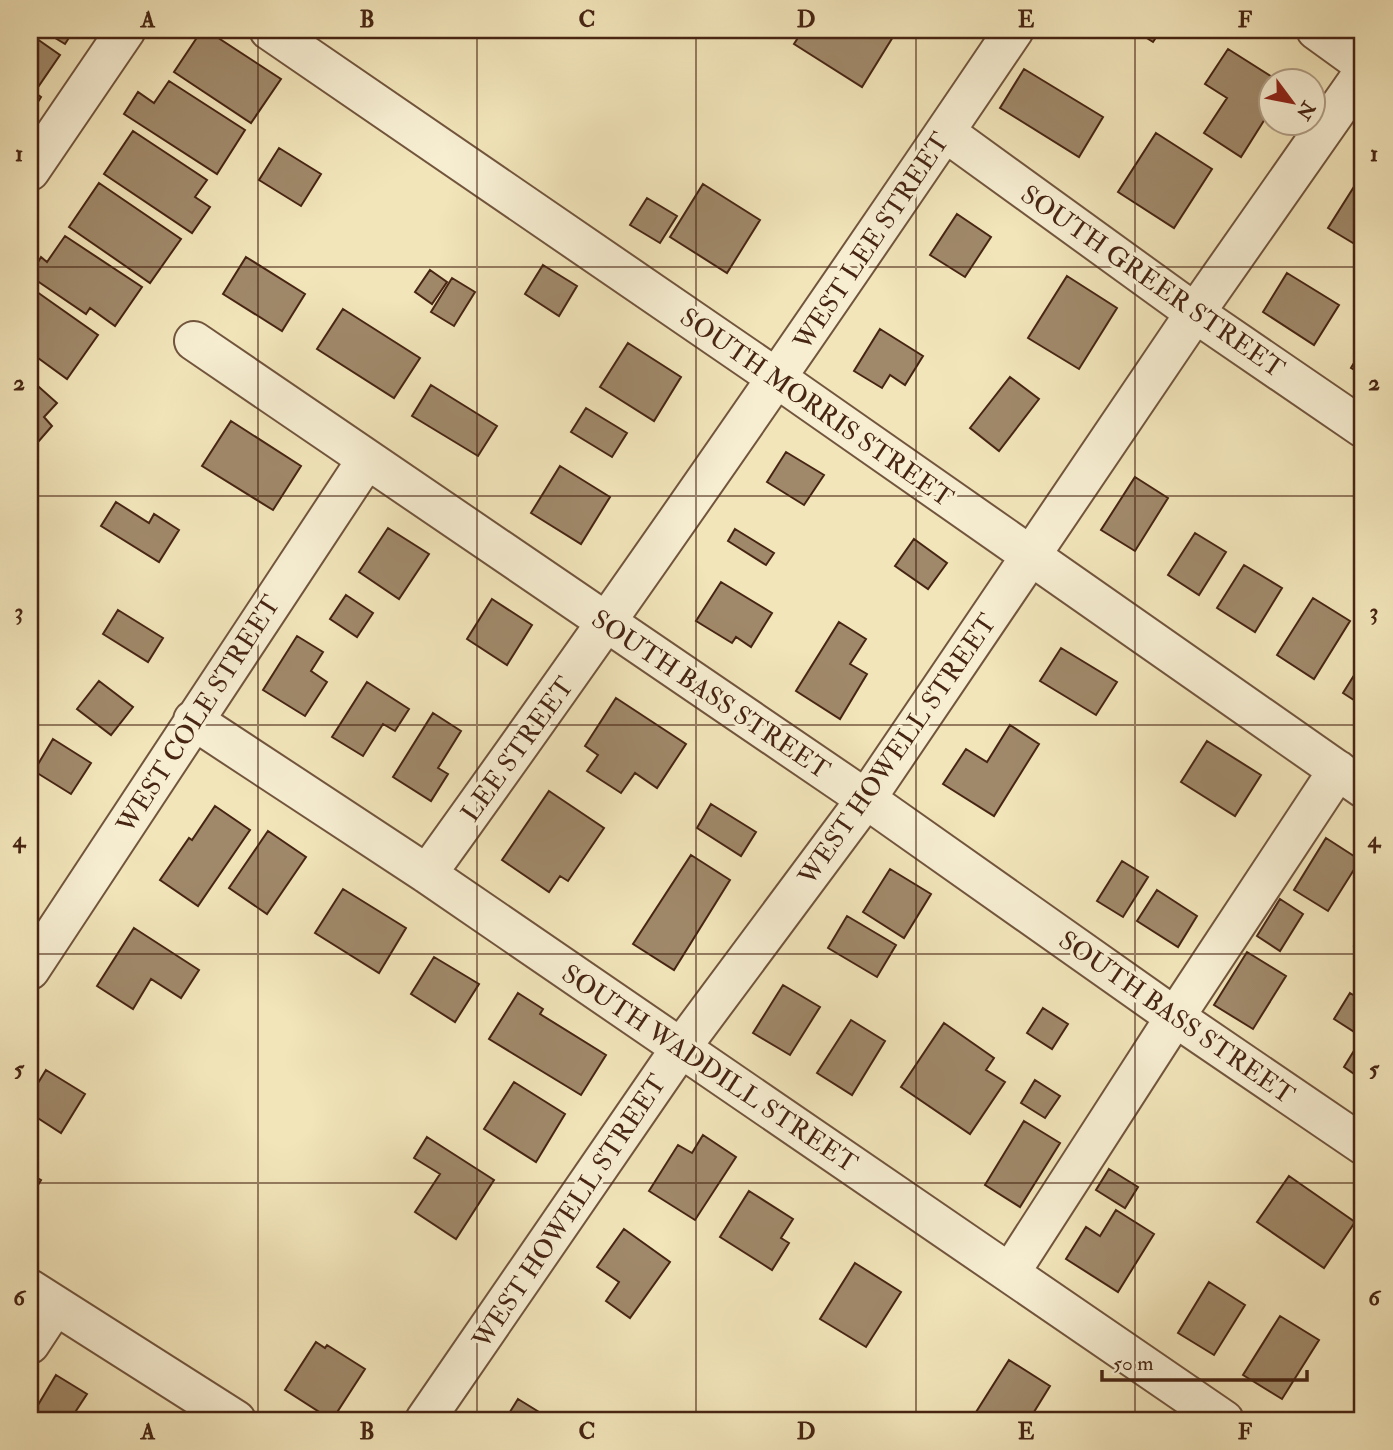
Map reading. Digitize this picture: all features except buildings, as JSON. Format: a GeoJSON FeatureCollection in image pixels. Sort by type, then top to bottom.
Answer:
{"type":"FeatureCollection","features":[{"type":"Feature","properties":{"kind":"street"},"geometry":{"type":"LineString","coordinates":[[30,171],[126,30]]}},
{"type":"Feature","properties":{"kind":"street","name":"SOUTH MORRIS STREET"},"geometry":{"type":"LineString","coordinates":[[269,30],[778,379],[1351,779]]}},
{"type":"Feature","properties":{"kind":"street","name":"WEST LEE STREET"},"geometry":{"type":"LineString","coordinates":[[607,623],[778,379],[1014,30]]}},
{"type":"Feature","properties":{"kind":"street"},"geometry":{"type":"LineString","coordinates":[[1316,30],[1363,64]]}},
{"type":"Feature","properties":{"kind":"street","name":"WEST HOWELL STREET"},"geometry":{"type":"LineString","coordinates":[[425,1420],[680,1049],[866,799],[1195,313],[1363,73]]}},
{"type":"Feature","properties":{"kind":"street","name":"SOUTH GREER STREET"},"geometry":{"type":"LineString","coordinates":[[945,132],[1195,313],[1363,428]]}},
{"type":"Feature","properties":{"kind":"street","name":"SOUTH BASS STREET"},"geometry":{"type":"LineString","coordinates":[[194,341],[866,799],[1175,1017],[1363,1145]]}},
{"type":"Feature","properties":{"kind":"street","name":"WEST COLE STREET"},"geometry":{"type":"LineString","coordinates":[[30,970],[367,460]]}},
{"type":"Feature","properties":{"kind":"street","name":"LEE STREET"},"geometry":{"type":"LineString","coordinates":[[427,874],[607,623]]}},
{"type":"Feature","properties":{"kind":"street","name":"SOUTH WADDILL STREET"},"geometry":{"type":"LineString","coordinates":[[194,720],[427,874],[1224,1420]]}},
{"type":"Feature","properties":{"kind":"street"},"geometry":{"type":"LineString","coordinates":[[1010,1273],[1175,1017],[1351,779]]}},
{"type":"Feature","properties":{"kind":"street"},"geometry":{"type":"LineString","coordinates":[[30,1344],[42,1298],[236,1420]]}}]}
